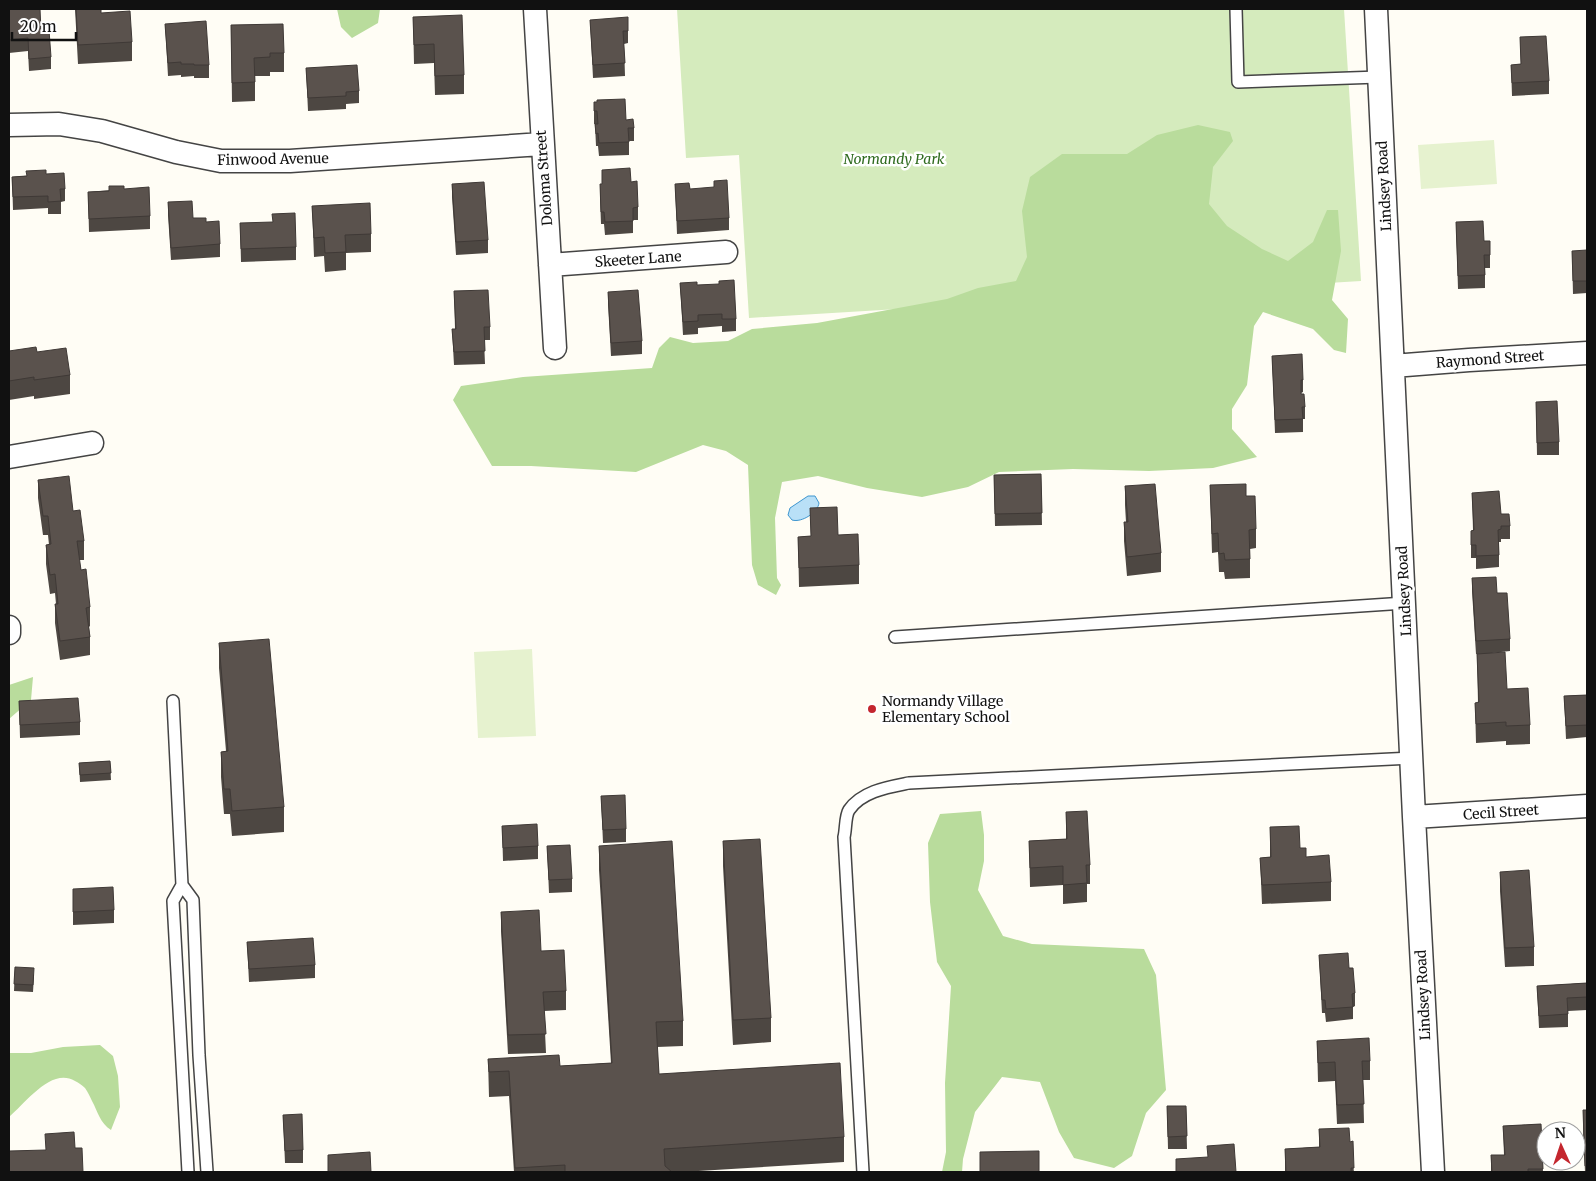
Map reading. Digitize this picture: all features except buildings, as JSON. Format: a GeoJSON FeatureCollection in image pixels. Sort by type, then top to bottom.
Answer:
{"type":"FeatureCollection","features":[{"type":"Feature","properties":{"kind":"street","name":"Doloma Street"},"geometry":{"type":"LineString","coordinates":[[535,9],[555,348]]}},
{"type":"Feature","properties":{"kind":"street","name":"Lindsey Road"},"geometry":{"type":"LineString","coordinates":[[1376,9],[1414,817],[1433,1172]]}},
{"type":"Feature","properties":{"kind":"street","name":"Finwood Avenue"},"geometry":{"type":"LineString","coordinates":[[9,125],[60,124],[102,131],[176,152],[221,161],[290,161],[542,144]]}},
{"type":"Feature","properties":{"kind":"street","name":"Skeeter Lane"},"geometry":{"type":"LineString","coordinates":[[550,265],[726,252]]}},
{"type":"Feature","properties":{"kind":"street","name":"Raymond Street"},"geometry":{"type":"LineString","coordinates":[[1393,366],[1587,353]]}},
{"type":"Feature","properties":{"kind":"street"},"geometry":{"type":"LineString","coordinates":[[9,457],[92,444]]}},
{"type":"Feature","properties":{"kind":"street"},"geometry":{"type":"LineString","coordinates":[[9,627],[9,633]]}},
{"type":"Feature","properties":{"kind":"street","name":"Cecil Street"},"geometry":{"type":"LineString","coordinates":[[1414,817],[1587,806]]}},
{"type":"Feature","properties":{"kind":"lane"},"geometry":{"type":"LineString","coordinates":[[1236,9],[1238,82],[1379,77]]}},
{"type":"Feature","properties":{"kind":"lane"},"geometry":{"type":"LineString","coordinates":[[895,637],[1405,603]]}},
{"type":"Feature","properties":{"kind":"lane"},"geometry":{"type":"LineString","coordinates":[[174,701],[182,885],[173,901],[188,1172]]}},
{"type":"Feature","properties":{"kind":"lane"},"geometry":{"type":"LineString","coordinates":[[863,1172],[844,837],[848,811],[865,796],[881,789],[909,783],[1412,758]]}},
{"type":"Feature","properties":{"kind":"lane"},"geometry":{"type":"LineString","coordinates":[[182,885],[193,900],[206,1172]]}},
{"type":"Feature","properties":{"kind":"green space"},"geometry":{"type":"Polygon","coordinates":[[[337,9],[380,9],[378,23],[352,38],[341,27],[337,9]]]}},
{"type":"Feature","properties":{"kind":"green space","name":"Normandy Park"},"geometry":{"type":"Polygon","coordinates":[[[677,9],[1344,9],[1361,281],[749,318],[739,155],[686,158],[677,9]]]}},
{"type":"Feature","properties":{"kind":"green space"},"geometry":{"type":"Polygon","coordinates":[[[1198,125],[1230,132],[1233,141],[1213,167],[1209,204],[1227,226],[1262,249],[1288,261],[1313,242],[1327,210],[1338,210],[1341,251],[1332,300],[1348,319],[1346,353],[1334,350],[1313,329],[1263,312],[1254,326],[1247,385],[1232,409],[1232,429],[1257,457],[1213,468],[1149,471],[1073,469],[999,472],[968,487],[922,497],[867,488],[818,476],[782,482],[775,518],[777,578],[781,585],[776,595],[758,585],[752,565],[748,465],[726,451],[703,445],[636,472],[531,466],[492,466],[453,400],[461,386],[523,377],[652,368],[659,348],[670,337],[693,343],[728,341],[752,329],[817,323],[947,299],[978,288],[1016,281],[1027,257],[1022,211],[1030,177],[1062,154],[1127,154],[1157,135],[1198,125]]]}},
{"type":"Feature","properties":{"kind":"green space"},"geometry":{"type":"Polygon","coordinates":[[[1494,140],[1497,184],[1421,189],[1418,145],[1494,140]]]}},
{"type":"Feature","properties":{"kind":"green space"},"geometry":{"type":"Polygon","coordinates":[[[532,649],[536,736],[478,738],[474,652],[532,649]]]}},
{"type":"Feature","properties":{"kind":"green space"},"geometry":{"type":"Polygon","coordinates":[[[33,677],[31,700],[9,719],[9,685],[33,677]]]}},
{"type":"Feature","properties":{"kind":"green space"},"geometry":{"type":"Polygon","coordinates":[[[981,811],[984,835],[984,861],[978,890],[1003,936],[1032,944],[1144,949],[1156,975],[1166,1090],[1146,1113],[1132,1156],[1114,1168],[1074,1158],[1059,1132],[1040,1082],[1002,1077],[975,1112],[963,1159],[962,1172],[942,1172],[946,1152],[945,1083],[951,986],[937,962],[930,902],[928,843],[940,814],[981,811]]]}},
{"type":"Feature","properties":{"kind":"green space"},"geometry":{"type":"Polygon","coordinates":[[[100,1045],[113,1056],[118,1076],[120,1107],[111,1130],[102,1121],[85,1088],[66,1078],[57,1079],[39,1088],[9,1117],[9,1053],[31,1053],[63,1047],[100,1045]]]}},
{"type":"Feature","properties":{"kind":"water"},"geometry":{"type":"Polygon","coordinates":[[[808,496],[815,496],[819,503],[816,510],[805,518],[792,520],[788,515],[790,508],[808,496]]]}},
{"type":"Feature","properties":{"kind":"place","name":"Normandy Village Elementary School"},"geometry":{"type":"Point","coordinates":[872,709]}}]}
